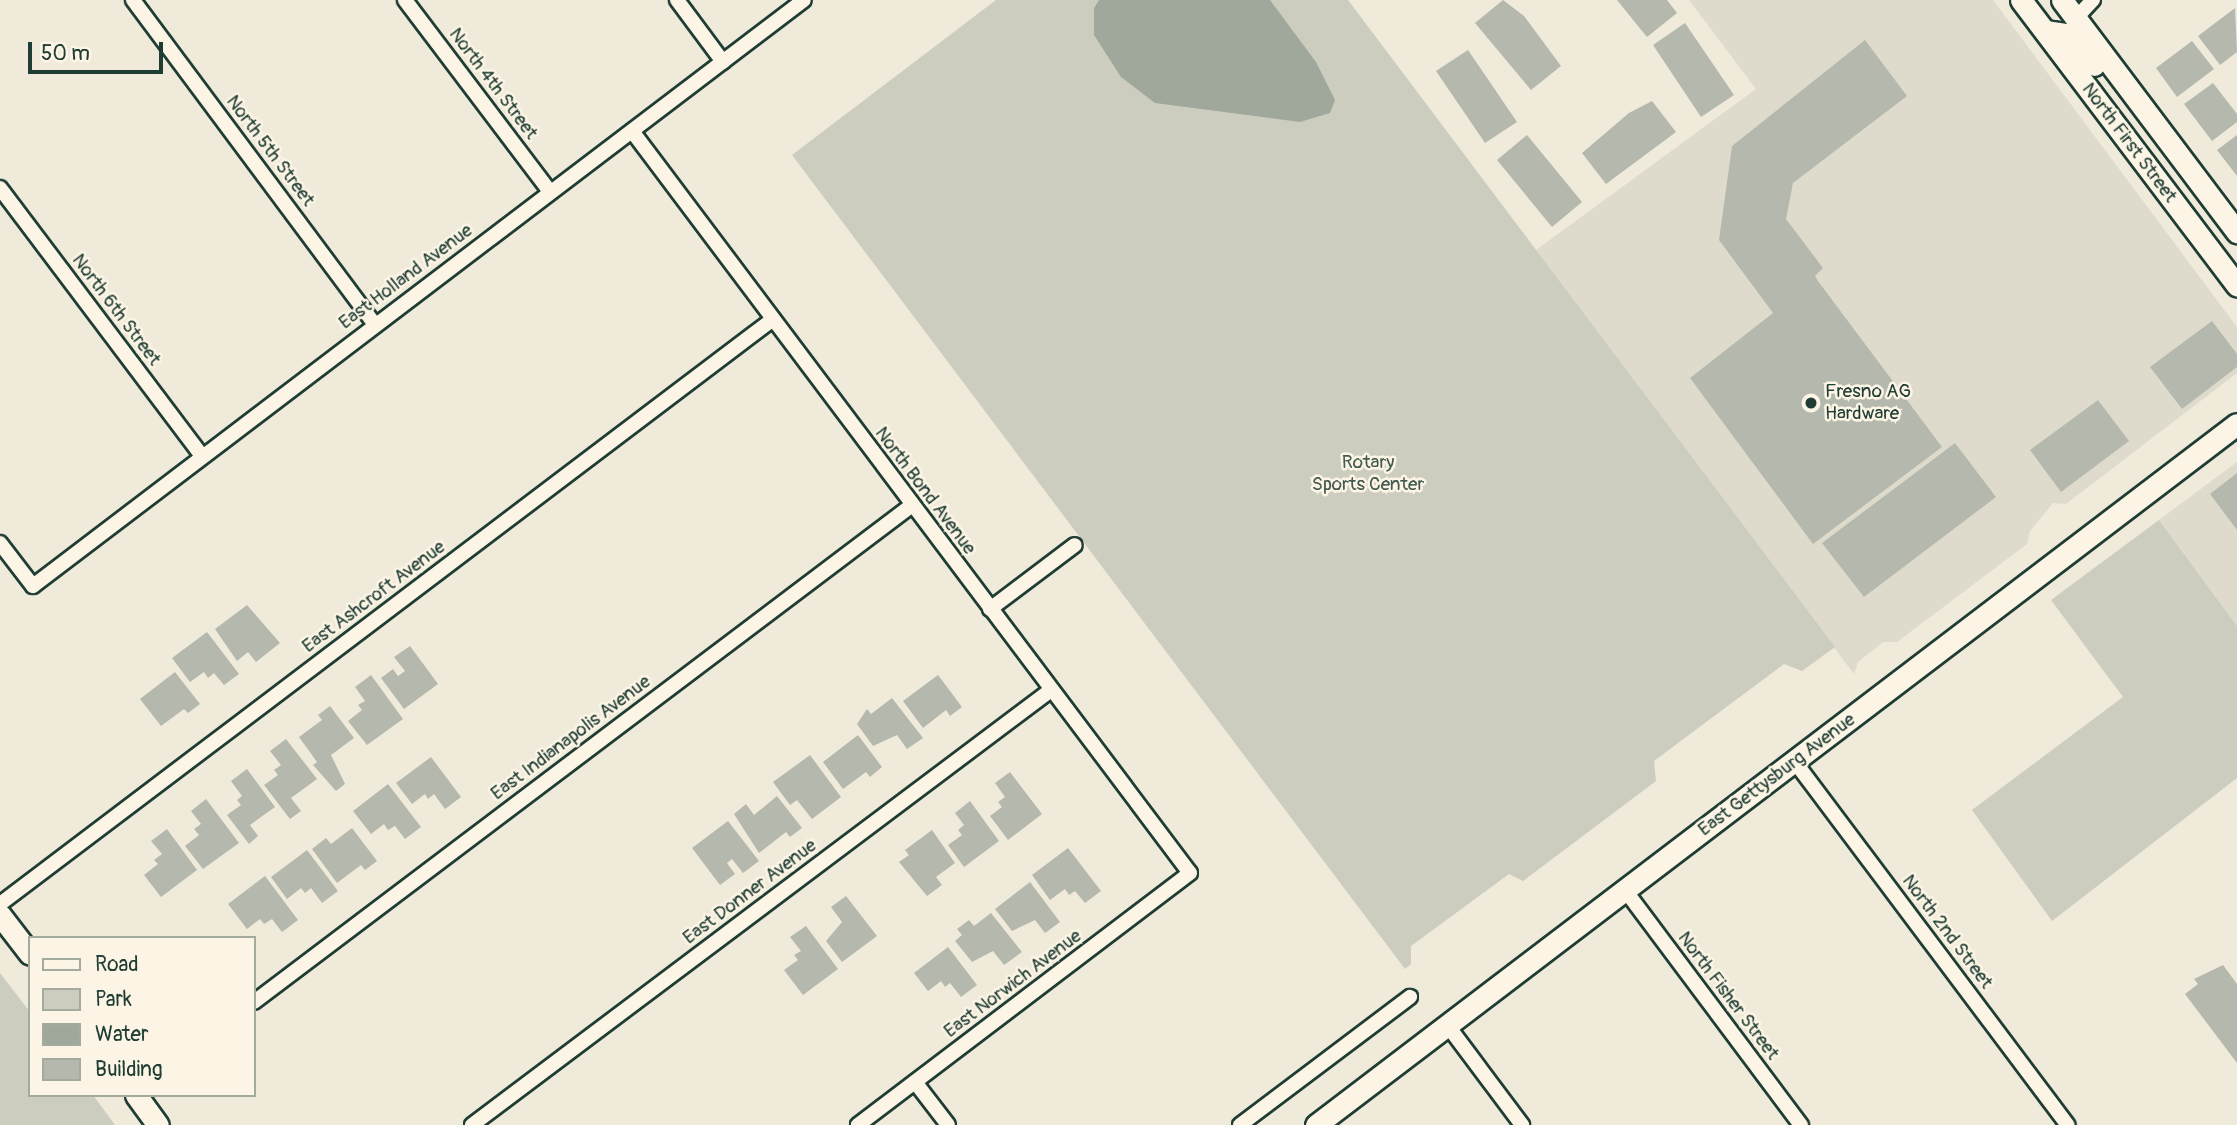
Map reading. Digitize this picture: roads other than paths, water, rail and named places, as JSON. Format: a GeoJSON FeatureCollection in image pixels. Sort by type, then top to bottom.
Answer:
{"type":"FeatureCollection","features":[{"type":"Feature","properties":{"kind":"street","name":"North 5th Street"},"geometry":{"type":"LineString","coordinates":[[133,0],[375,325]]}},
{"type":"Feature","properties":{"kind":"street","name":"North 4th Street"},"geometry":{"type":"LineString","coordinates":[[405,0],[550,192]]}},
{"type":"Feature","properties":{"kind":"street"},"geometry":{"type":"LineString","coordinates":[[677,0],[723,62]]}},
{"type":"Feature","properties":{"kind":"street","name":"East Holland Avenue"},"geometry":{"type":"LineString","coordinates":[[0,542],[33,586],[804,0]]}},
{"type":"Feature","properties":{"kind":"street","name":"North First Street"},"geometry":{"type":"LineString","coordinates":[[2021,0],[2237,286]]}},
{"type":"Feature","properties":{"kind":"street","name":"North First Street"},"geometry":{"type":"LineString","coordinates":[[2062,0],[2237,232]]}},
{"type":"Feature","properties":{"kind":"street"},"geometry":{"type":"LineString","coordinates":[[2076,18],[2094,0]]}},
{"type":"Feature","properties":{"kind":"street"},"geometry":{"type":"LineString","coordinates":[[2045,32],[2067,34],[2136,119],[2170,143]]}},
{"type":"Feature","properties":{"kind":"street","name":"North Bond Avenue"},"geometry":{"type":"LineString","coordinates":[[632,131],[1190,873]]}},
{"type":"Feature","properties":{"kind":"street","name":"North 6th Street"},"geometry":{"type":"LineString","coordinates":[[0,188],[201,456]]}},
{"type":"Feature","properties":{"kind":"street","name":"East Ashcroft Avenue"},"geometry":{"type":"LineString","coordinates":[[0,904],[772,320]]}},
{"type":"Feature","properties":{"kind":"street","name":"East Gettysburg Avenue"},"geometry":{"type":"LineString","coordinates":[[1316,1125],[2237,424]]}},
{"type":"Feature","properties":{"kind":"street","name":"East Indianapolis Avenue"},"geometry":{"type":"LineString","coordinates":[[256,1000],[912,505]]}},
{"type":"Feature","properties":{"kind":"street"},"geometry":{"type":"LineString","coordinates":[[990,609],[1075,545]]}},
{"type":"Feature","properties":{"kind":"street","name":"East Donner Avenue"},"geometry":{"type":"LineString","coordinates":[[472,1125],[1051,690]]}},
{"type":"Feature","properties":{"kind":"street","name":"North 2nd Street"},"geometry":{"type":"LineString","coordinates":[[1795,762],[2068,1125]]}},
{"type":"Feature","properties":{"kind":"street","name":"East Norwich Avenue"},"geometry":{"type":"LineString","coordinates":[[858,1125],[1190,873]]}},
{"type":"Feature","properties":{"kind":"street","name":"North Fisher Street"},"geometry":{"type":"LineString","coordinates":[[1625,890],[1801,1125]]}},
{"type":"Feature","properties":{"kind":"street"},"geometry":{"type":"LineString","coordinates":[[0,915],[28,951]]}},
{"type":"Feature","properties":{"kind":"street"},"geometry":{"type":"LineString","coordinates":[[1240,1125],[1410,997]]}},
{"type":"Feature","properties":{"kind":"street"},"geometry":{"type":"LineString","coordinates":[[1448,1026],[1522,1125]]}},
{"type":"Feature","properties":{"kind":"street"},"geometry":{"type":"LineString","coordinates":[[915,1082],[948,1125]]}},
{"type":"Feature","properties":{"kind":"street"},"geometry":{"type":"LineString","coordinates":[[137,1097],[158,1125]]}},
{"type":"Feature","properties":{"kind":"water"},"geometry":{"type":"Polygon","coordinates":[[[1099,0],[1270,0],[1316,62],[1335,100],[1330,113],[1300,122],[1155,103],[1121,77],[1094,35],[1094,8],[1099,0]]]}},
{"type":"Feature","properties":{"kind":"place","name":"Fresno AG Hardware"},"geometry":{"type":"Point","coordinates":[1811,403]}},
{"type":"Feature","properties":{"kind":"park label","name":"Rotary Sports Center"},"geometry":{"type":"Point","coordinates":[1368,474]}}]}
